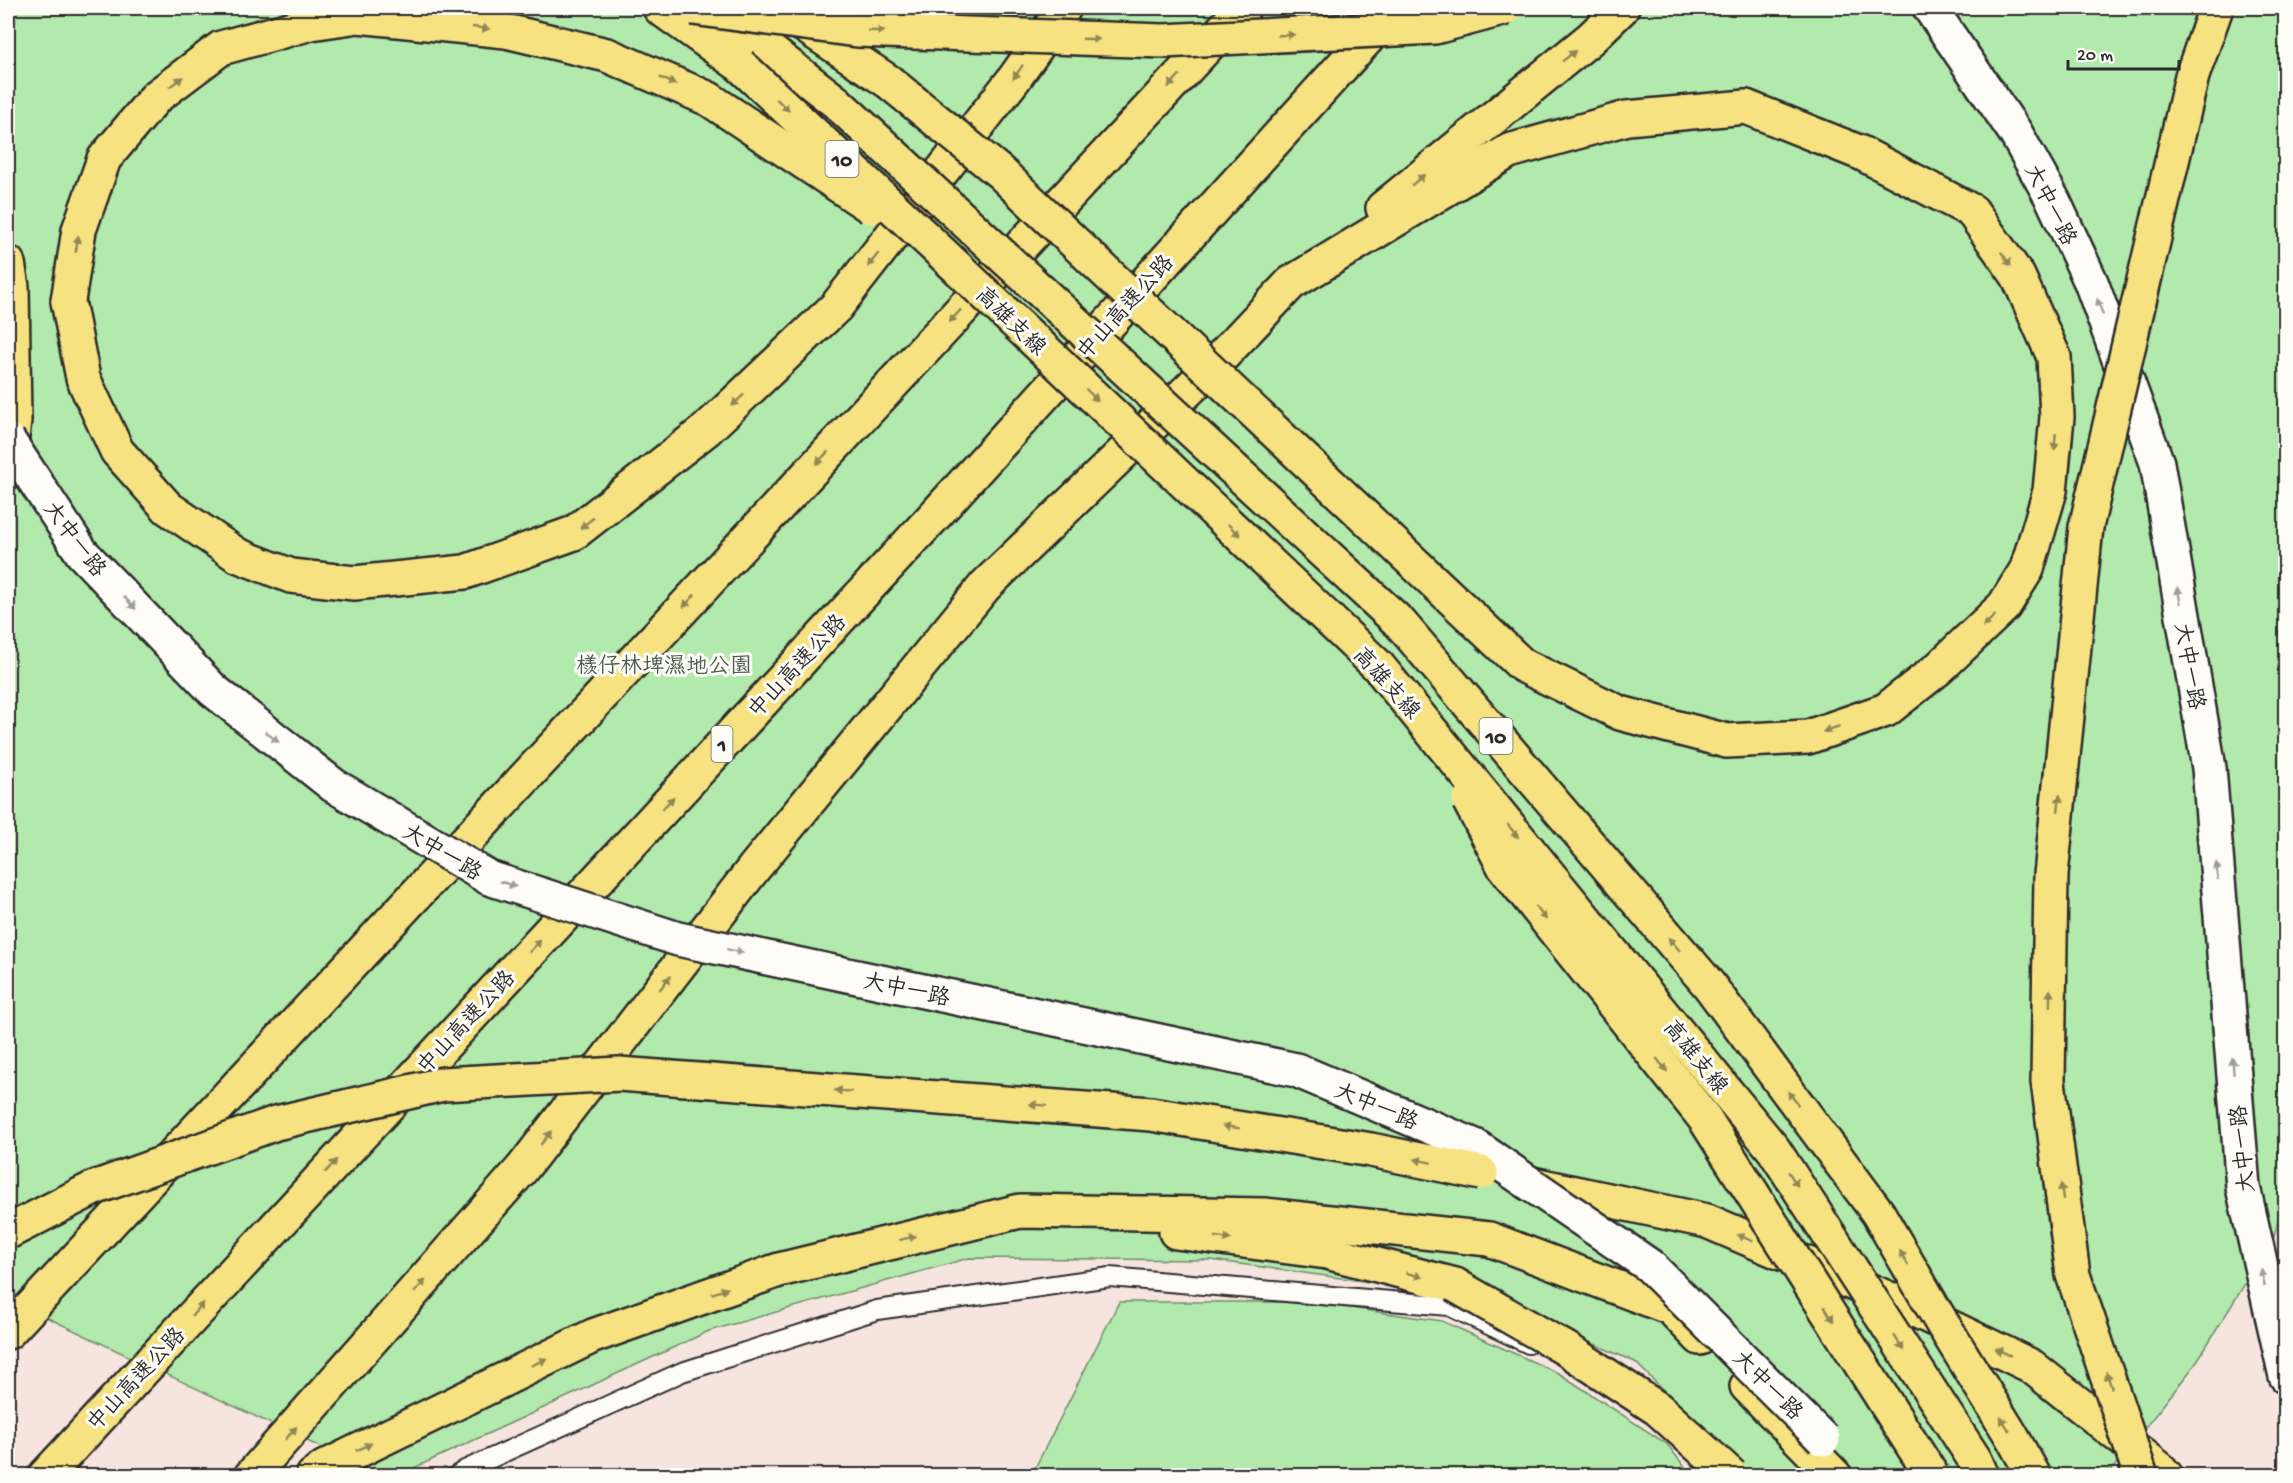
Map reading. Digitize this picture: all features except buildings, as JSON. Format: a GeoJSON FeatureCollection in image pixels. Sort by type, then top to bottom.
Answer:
{"type":"FeatureCollection","features":[{"type":"Feature","properties":{"kind":"highway","name":"高雄支線"},"geometry":{"type":"LineString","coordinates":[[660,8],[740,65],[1378,666],[1774,1150],[1975,1460],[1982,1476]]}},
{"type":"Feature","properties":{"kind":"highway"},"geometry":{"type":"LineString","coordinates":[[693,8],[857,30],[1164,41],[1435,27],[1506,8]]}},
{"type":"Feature","properties":{"kind":"highway","name":"高雄支線"},"geometry":{"type":"LineString","coordinates":[[715,8],[836,102],[1400,623],[1709,985],[1850,1174],[1878,1213],[2034,1476]]}},
{"type":"Feature","properties":{"kind":"highway"},"geometry":{"type":"LineString","coordinates":[[778,8],[889,82],[1001,173],[1522,665],[1620,713],[1727,741],[1809,737],[1886,710],[1939,668],[2004,606],[2027,569],[2050,491],[2057,417],[2054,357],[2018,276],[1972,211],[1861,153],[1746,107],[1627,118],[1509,151],[1291,283]]}},
{"type":"Feature","properties":{"kind":"highway"},"geometry":{"type":"LineString","coordinates":[[943,254],[708,99],[607,55],[506,31],[358,16],[311,23],[221,48],[156,97],[104,159],[79,230],[68,301],[84,378],[117,451],[168,508],[237,555],[291,576],[354,583],[465,572],[574,533],[706,429],[836,307],[1014,79],[1064,8]]}},
{"type":"Feature","properties":{"kind":"highway"},"geometry":{"type":"LineString","coordinates":[[8,1332],[1243,8]]}},
{"type":"Feature","properties":{"kind":"highway","name":"中山高速公路"},"geometry":{"type":"LineString","coordinates":[[45,1476],[937,513],[1395,8]]}},
{"type":"Feature","properties":{"kind":"highway"},"geometry":{"type":"LineString","coordinates":[[251,1476],[522,1169],[754,868],[985,586],[1211,368],[1291,283],[1591,38],[1622,8]]}},
{"type":"Feature","properties":{"kind":"highway"},"geometry":{"type":"LineString","coordinates":[[2141,1476],[2073,1275],[2048,1081],[2051,875],[2086,526],[2192,76],[2216,8]]}},
{"type":"Feature","properties":{"kind":"highway"},"geometry":{"type":"LineString","coordinates":[[8,263],[12,287],[14,420],[8,472]]}},
{"type":"Feature","properties":{"kind":"highway"},"geometry":{"type":"LineString","coordinates":[[1436,737],[1505,868],[1705,1119],[1932,1476]]}},
{"type":"Feature","properties":{"kind":"highway"},"geometry":{"type":"LineString","coordinates":[[8,1232],[94,1188],[276,1123],[443,1084],[619,1074],[1151,1114],[1371,1150],[1707,1221],[1915,1310],[2031,1366],[2166,1476]]}},
{"type":"Feature","properties":{"kind":"highway"},"geometry":{"type":"LineString","coordinates":[[1020,1211],[1327,1252],[1455,1285],[1568,1350],[1658,1409],[1732,1476]]}},
{"type":"Feature","properties":{"kind":"highway"},"geometry":{"type":"LineString","coordinates":[[313,1476],[325,1467],[592,1336],[779,1270],[1020,1211],[1264,1215],[1489,1239],[1671,1308],[1835,1476]]}},
{"type":"Feature","properties":{"kind":"street","name":"大中一路"},"geometry":{"type":"LineString","coordinates":[[1930,8],[2015,132],[2053,200],[2091,282],[2157,463],[2209,768],[2243,1187],[2284,1366]]}},
{"type":"Feature","properties":{"kind":"street","name":"大中一路"},"geometry":{"type":"LineString","coordinates":[[8,440],[82,553],[213,690],[333,785],[489,878],[678,939],[1296,1070],[1475,1146],[1650,1266],[1823,1438],[1846,1476]]}},
{"type":"Feature","properties":{"kind":"lane"},"geometry":{"type":"LineString","coordinates":[[456,1476],[682,1372],[877,1310],[1110,1276],[1449,1306],[1675,1414],[1740,1476]]}},
{"type":"Feature","properties":{"kind":"green space","name":"檨仔林埤濕地公園"},"geometry":{"type":"Polygon","coordinates":[[[8,8],[2285,8],[2286,1191],[2274,1237],[2194,1366],[2107,1476],[1749,1475],[1635,1362],[1492,1299],[1211,1260],[969,1258],[709,1331],[399,1475],[379,1475],[8,1299],[8,8]]]}},
{"type":"Feature","properties":{"kind":"green space"},"geometry":{"type":"Polygon","coordinates":[[[1119,1302],[1308,1302],[1442,1321],[1560,1374],[1667,1444],[1691,1475],[1031,1476],[1119,1302]]]}}]}
